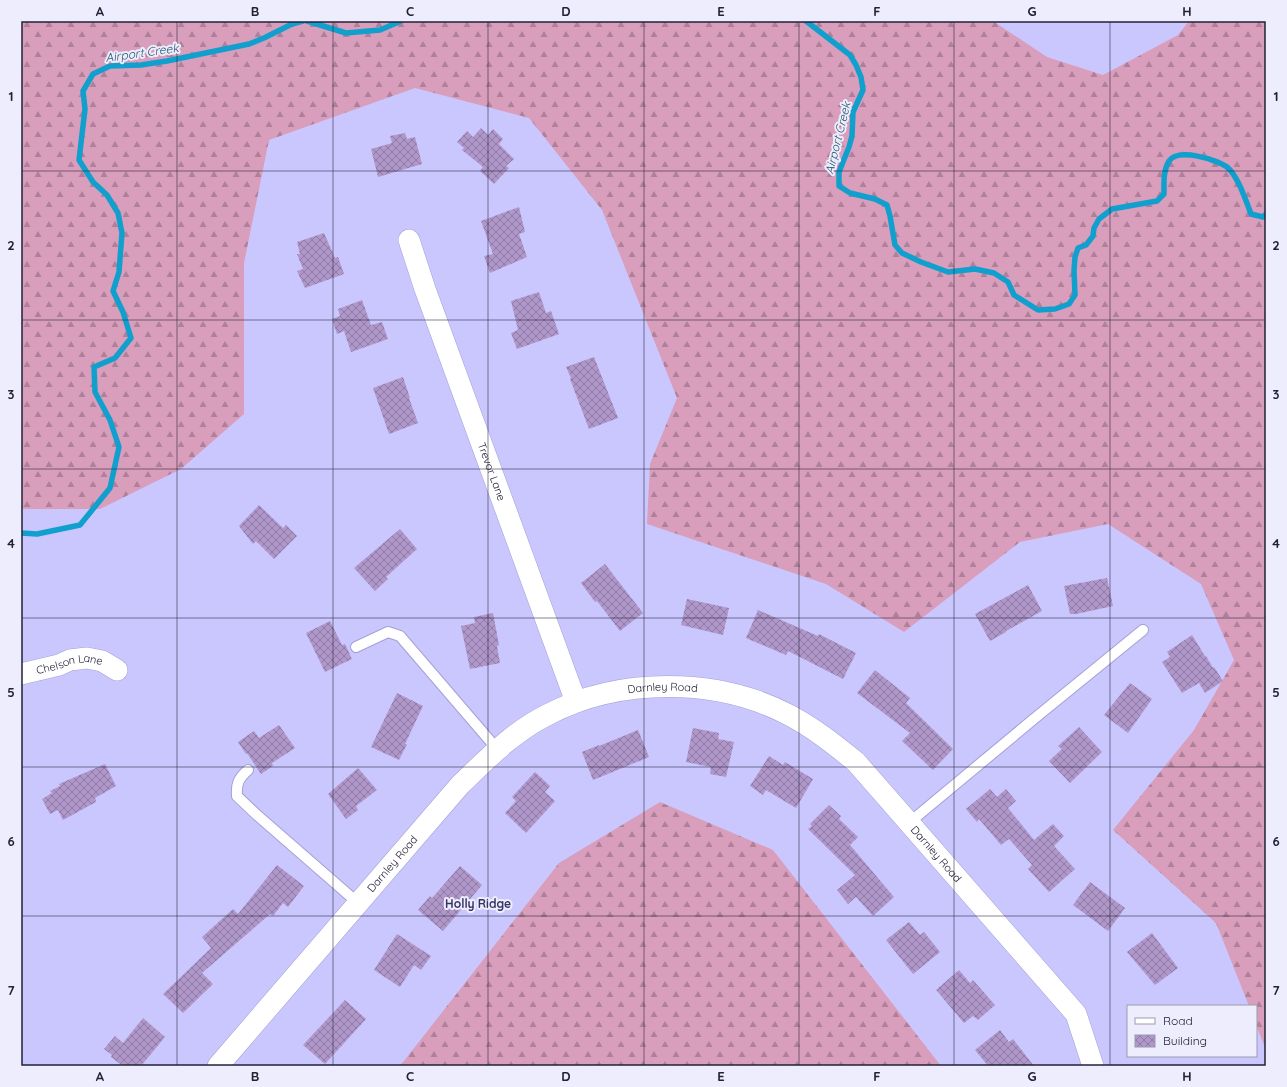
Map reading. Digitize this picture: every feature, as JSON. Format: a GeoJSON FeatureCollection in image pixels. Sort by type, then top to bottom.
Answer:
{"type":"FeatureCollection","features":[{"type":"Feature","properties":{"kind":"street","name":"Trevor Lane"},"geometry":{"type":"LineString","coordinates":[[409,240],[425,289],[494,473],[576,702]]}},
{"type":"Feature","properties":{"kind":"street","name":"Chelson Lane"},"geometry":{"type":"LineString","coordinates":[[21,674],[59,665],[70,660],[87,658],[102,661],[117,670]]}},
{"type":"Feature","properties":{"kind":"street","name":"Darnley Road"},"geometry":{"type":"LineString","coordinates":[[218,1066],[460,785],[497,749],[519,732],[547,715],[576,702],[596,695],[632,689],[669,686],[726,692],[755,700],[789,715],[821,734],[856,762],[910,822],[1076,1014],[1092,1066]]}},
{"type":"Feature","properties":{"kind":"lane"},"geometry":{"type":"LineString","coordinates":[[910,822],[1143,630]]}},
{"type":"Feature","properties":{"kind":"lane"},"geometry":{"type":"LineString","coordinates":[[356,647],[388,632],[400,636],[497,749]]}},
{"type":"Feature","properties":{"kind":"lane"},"geometry":{"type":"LineString","coordinates":[[248,770],[240,778],[236,786],[237,796],[358,903]]}},
{"type":"Feature","properties":{"kind":"green space"},"geometry":{"type":"Polygon","coordinates":[[[21,21],[993,21],[1047,57],[1103,75],[1178,35],[1189,21],[1266,21],[1266,1050],[1257,1028],[1257,1005],[1249,1005],[1216,923],[1113,830],[1194,730],[1234,660],[1201,584],[1108,524],[1020,542],[904,632],[826,584],[647,524],[650,464],[677,398],[602,210],[529,118],[415,88],[269,140],[244,263],[244,414],[181,469],[100,509],[21,509],[21,21]]]}},
{"type":"Feature","properties":{"kind":"green space"},"geometry":{"type":"Polygon","coordinates":[[[660,802],[773,850],[941,1066],[400,1066],[559,863],[660,802]]]}},
{"type":"Feature","properties":{"kind":"building"},"geometry":{"type":"Polygon","coordinates":[[[481,128],[488,135],[493,129],[503,139],[499,144],[514,159],[506,166],[509,168],[494,184],[480,171],[483,167],[462,150],[464,148],[457,142],[467,131],[473,137],[481,128]]]}},
{"type":"Feature","properties":{"kind":"building"},"geometry":{"type":"Polygon","coordinates":[[[405,133],[407,139],[415,137],[422,164],[378,177],[371,149],[392,143],[390,136],[405,133]]]}},
{"type":"Feature","properties":{"kind":"building"},"geometry":{"type":"Polygon","coordinates":[[[519,207],[525,232],[519,234],[527,257],[490,273],[484,256],[493,254],[481,221],[519,207]]]}},
{"type":"Feature","properties":{"kind":"building"},"geometry":{"type":"Polygon","coordinates":[[[324,233],[335,258],[338,257],[344,274],[305,288],[297,271],[303,269],[297,254],[300,254],[297,242],[324,233]]]}},
{"type":"Feature","properties":{"kind":"building"},"geometry":{"type":"Polygon","coordinates":[[[539,292],[546,313],[551,311],[559,334],[517,349],[511,333],[518,330],[511,301],[539,292]]]}},
{"type":"Feature","properties":{"kind":"building"},"geometry":{"type":"Polygon","coordinates":[[[362,300],[371,325],[382,322],[388,339],[351,352],[344,331],[337,334],[332,319],[340,316],[338,309],[362,300]]]}},
{"type":"Feature","properties":{"kind":"building"},"geometry":{"type":"Polygon","coordinates":[[[594,357],[618,418],[589,429],[566,367],[594,357]]]}},
{"type":"Feature","properties":{"kind":"building"},"geometry":{"type":"Polygon","coordinates":[[[403,377],[418,423],[389,434],[373,388],[403,377]]]}},
{"type":"Feature","properties":{"kind":"building"},"geometry":{"type":"Polygon","coordinates":[[[259,505],[283,528],[286,525],[297,536],[274,559],[256,541],[253,544],[239,526],[259,505]]]}},
{"type":"Feature","properties":{"kind":"building"},"geometry":{"type":"Polygon","coordinates":[[[400,529],[417,549],[386,577],[388,579],[375,591],[354,568],[400,529]]]}},
{"type":"Feature","properties":{"kind":"building"},"geometry":{"type":"Polygon","coordinates":[[[605,564],[643,613],[620,631],[581,583],[605,564]]]}},
{"type":"Feature","properties":{"kind":"building"},"geometry":{"type":"Polygon","coordinates":[[[1107,578],[1113,606],[1070,614],[1064,586],[1107,578]]]}},
{"type":"Feature","properties":{"kind":"building"},"geometry":{"type":"Polygon","coordinates":[[[1028,585],[1042,611],[990,641],[975,614],[1028,585]]]}},
{"type":"Feature","properties":{"kind":"building"},"geometry":{"type":"Polygon","coordinates":[[[687,599],[729,608],[723,635],[681,625],[687,599]]]}},
{"type":"Feature","properties":{"kind":"building"},"geometry":{"type":"Polygon","coordinates":[[[758,610],[818,636],[819,634],[856,653],[843,679],[788,651],[786,655],[746,638],[758,610]]]}},
{"type":"Feature","properties":{"kind":"building"},"geometry":{"type":"Polygon","coordinates":[[[493,613],[499,645],[497,646],[500,663],[470,669],[461,626],[475,623],[474,617],[493,613]]]}},
{"type":"Feature","properties":{"kind":"building"},"geometry":{"type":"Polygon","coordinates":[[[330,621],[342,645],[345,644],[352,659],[325,672],[306,633],[330,621]]]}},
{"type":"Feature","properties":{"kind":"building"},"geometry":{"type":"Polygon","coordinates":[[[1192,635],[1223,681],[1205,693],[1199,683],[1182,693],[1162,662],[1170,657],[1167,652],[1192,635]]]}},
{"type":"Feature","properties":{"kind":"building"},"geometry":{"type":"Polygon","coordinates":[[[875,670],[910,698],[906,703],[953,749],[933,770],[902,741],[910,733],[857,693],[875,670]]]}},
{"type":"Feature","properties":{"kind":"building"},"geometry":{"type":"Polygon","coordinates":[[[1130,683],[1152,699],[1128,733],[1104,715],[1130,683]]]}},
{"type":"Feature","properties":{"kind":"building"},"geometry":{"type":"Polygon","coordinates":[[[397,693],[423,706],[399,760],[371,747],[397,693]]]}},
{"type":"Feature","properties":{"kind":"building"},"geometry":{"type":"Polygon","coordinates":[[[279,725],[295,748],[272,763],[273,766],[261,774],[238,742],[254,731],[259,738],[279,725]]]}},
{"type":"Feature","properties":{"kind":"building"},"geometry":{"type":"Polygon","coordinates":[[[1079,727],[1102,752],[1070,783],[1049,761],[1062,749],[1058,746],[1079,727]]]}},
{"type":"Feature","properties":{"kind":"building"},"geometry":{"type":"Polygon","coordinates":[[[693,728],[719,733],[718,739],[734,742],[726,777],[710,774],[711,767],[686,762],[693,728]]]}},
{"type":"Feature","properties":{"kind":"building"},"geometry":{"type":"Polygon","coordinates":[[[638,730],[649,757],[593,780],[582,752],[638,730]]]}},
{"type":"Feature","properties":{"kind":"building"},"geometry":{"type":"Polygon","coordinates":[[[769,756],[783,765],[785,762],[813,779],[796,808],[766,790],[763,795],[750,786],[769,756]]]}},
{"type":"Feature","properties":{"kind":"building"},"geometry":{"type":"Polygon","coordinates":[[[105,764],[116,786],[95,798],[96,802],[63,820],[58,810],[50,814],[42,799],[52,793],[50,791],[60,786],[59,784],[105,764]]]}},
{"type":"Feature","properties":{"kind":"building"},"geometry":{"type":"Polygon","coordinates":[[[358,768],[377,790],[356,806],[358,810],[346,819],[328,794],[358,768]]]}},
{"type":"Feature","properties":{"kind":"building"},"geometry":{"type":"Polygon","coordinates":[[[535,772],[550,786],[545,792],[555,801],[526,833],[505,813],[516,801],[512,797],[535,772]]]}},
{"type":"Feature","properties":{"kind":"building"},"geometry":{"type":"Polygon","coordinates":[[[990,789],[997,797],[1006,789],[1016,801],[1008,808],[1034,840],[1053,824],[1064,836],[1054,846],[1075,869],[1049,892],[1028,869],[1032,865],[1009,839],[1001,845],[979,819],[977,822],[966,809],[990,789]]]}},
{"type":"Feature","properties":{"kind":"building"},"geometry":{"type":"Polygon","coordinates":[[[829,805],[841,816],[839,819],[858,837],[850,845],[894,897],[873,916],[856,897],[848,904],[837,890],[855,875],[808,829],[812,826],[810,824],[829,805]]]}},
{"type":"Feature","properties":{"kind":"building"},"geometry":{"type":"Polygon","coordinates":[[[277,865],[304,886],[288,907],[283,903],[273,916],[270,914],[202,973],[213,984],[183,1013],[163,994],[211,948],[202,937],[233,909],[238,914],[277,865]]]}},
{"type":"Feature","properties":{"kind":"building"},"geometry":{"type":"Polygon","coordinates":[[[460,866],[482,885],[443,931],[418,910],[430,896],[432,898],[460,866]]]}},
{"type":"Feature","properties":{"kind":"building"},"geometry":{"type":"Polygon","coordinates":[[[1090,882],[1125,908],[1108,931],[1073,905],[1090,882]]]}},
{"type":"Feature","properties":{"kind":"building"},"geometry":{"type":"Polygon","coordinates":[[[909,922],[920,935],[924,932],[940,952],[913,974],[886,940],[909,922]]]}},
{"type":"Feature","properties":{"kind":"building"},"geometry":{"type":"Polygon","coordinates":[[[1152,933],[1178,968],[1155,985],[1127,952],[1152,933]]]}},
{"type":"Feature","properties":{"kind":"building"},"geometry":{"type":"Polygon","coordinates":[[[397,934],[431,956],[421,970],[414,965],[400,987],[374,970],[397,934]]]}},
{"type":"Feature","properties":{"kind":"building"},"geometry":{"type":"Polygon","coordinates":[[[959,970],[970,983],[973,980],[995,1005],[978,1020],[973,1016],[964,1023],[936,990],[959,970]]]}},
{"type":"Feature","properties":{"kind":"building"},"geometry":{"type":"Polygon","coordinates":[[[345,1000],[366,1019],[325,1064],[303,1045],[345,1000]]]}},
{"type":"Feature","properties":{"kind":"building"},"geometry":{"type":"Polygon","coordinates":[[[143,1018],[165,1037],[141,1066],[123,1066],[111,1057],[112,1055],[104,1049],[115,1036],[123,1043],[143,1018]]]}},
{"type":"Feature","properties":{"kind":"building"},"geometry":{"type":"Polygon","coordinates":[[[1000,1030],[1009,1042],[1013,1039],[1034,1066],[988,1066],[975,1050],[1000,1030]]]}},
{"type":"Feature","properties":{"kind":"waterway","name":"Airport Creek"},"geometry":{"type":"LineString","coordinates":[[21,533],[37,534],[80,525],[110,488],[119,447],[110,420],[95,392],[94,367],[115,358],[131,338],[123,312],[113,291],[119,272],[122,233],[118,213],[107,195],[93,182],[79,160],[85,109],[83,91],[93,74],[110,66],[141,65],[167,61],[249,44],[292,24],[303,21]]}},
{"type":"Feature","properties":{"kind":"waterway","name":"Airport Creek"},"geometry":{"type":"LineString","coordinates":[[307,21],[346,33],[380,30],[401,21]]}},
{"type":"Feature","properties":{"kind":"waterway","name":"Airport Creek"},"geometry":{"type":"LineString","coordinates":[[806,21],[850,55],[861,77],[863,90],[853,112],[852,136],[839,172],[839,186],[850,193],[875,199],[887,205],[895,245],[902,253],[921,262],[948,272],[975,269],[994,273],[1008,282],[1014,295],[1038,310],[1055,309],[1069,304],[1075,295],[1074,270],[1075,257],[1078,248],[1086,245],[1093,236],[1094,228],[1099,219],[1112,209],[1157,201],[1164,194],[1164,181],[1167,165],[1174,157],[1180,155],[1207,158],[1227,167],[1235,176],[1251,214],[1263,217],[1266,214]]}},
{"type":"Feature","properties":{"kind":"district","name":"Holly Ridge"},"geometry":{"type":"Point","coordinates":[478,904]}}]}
